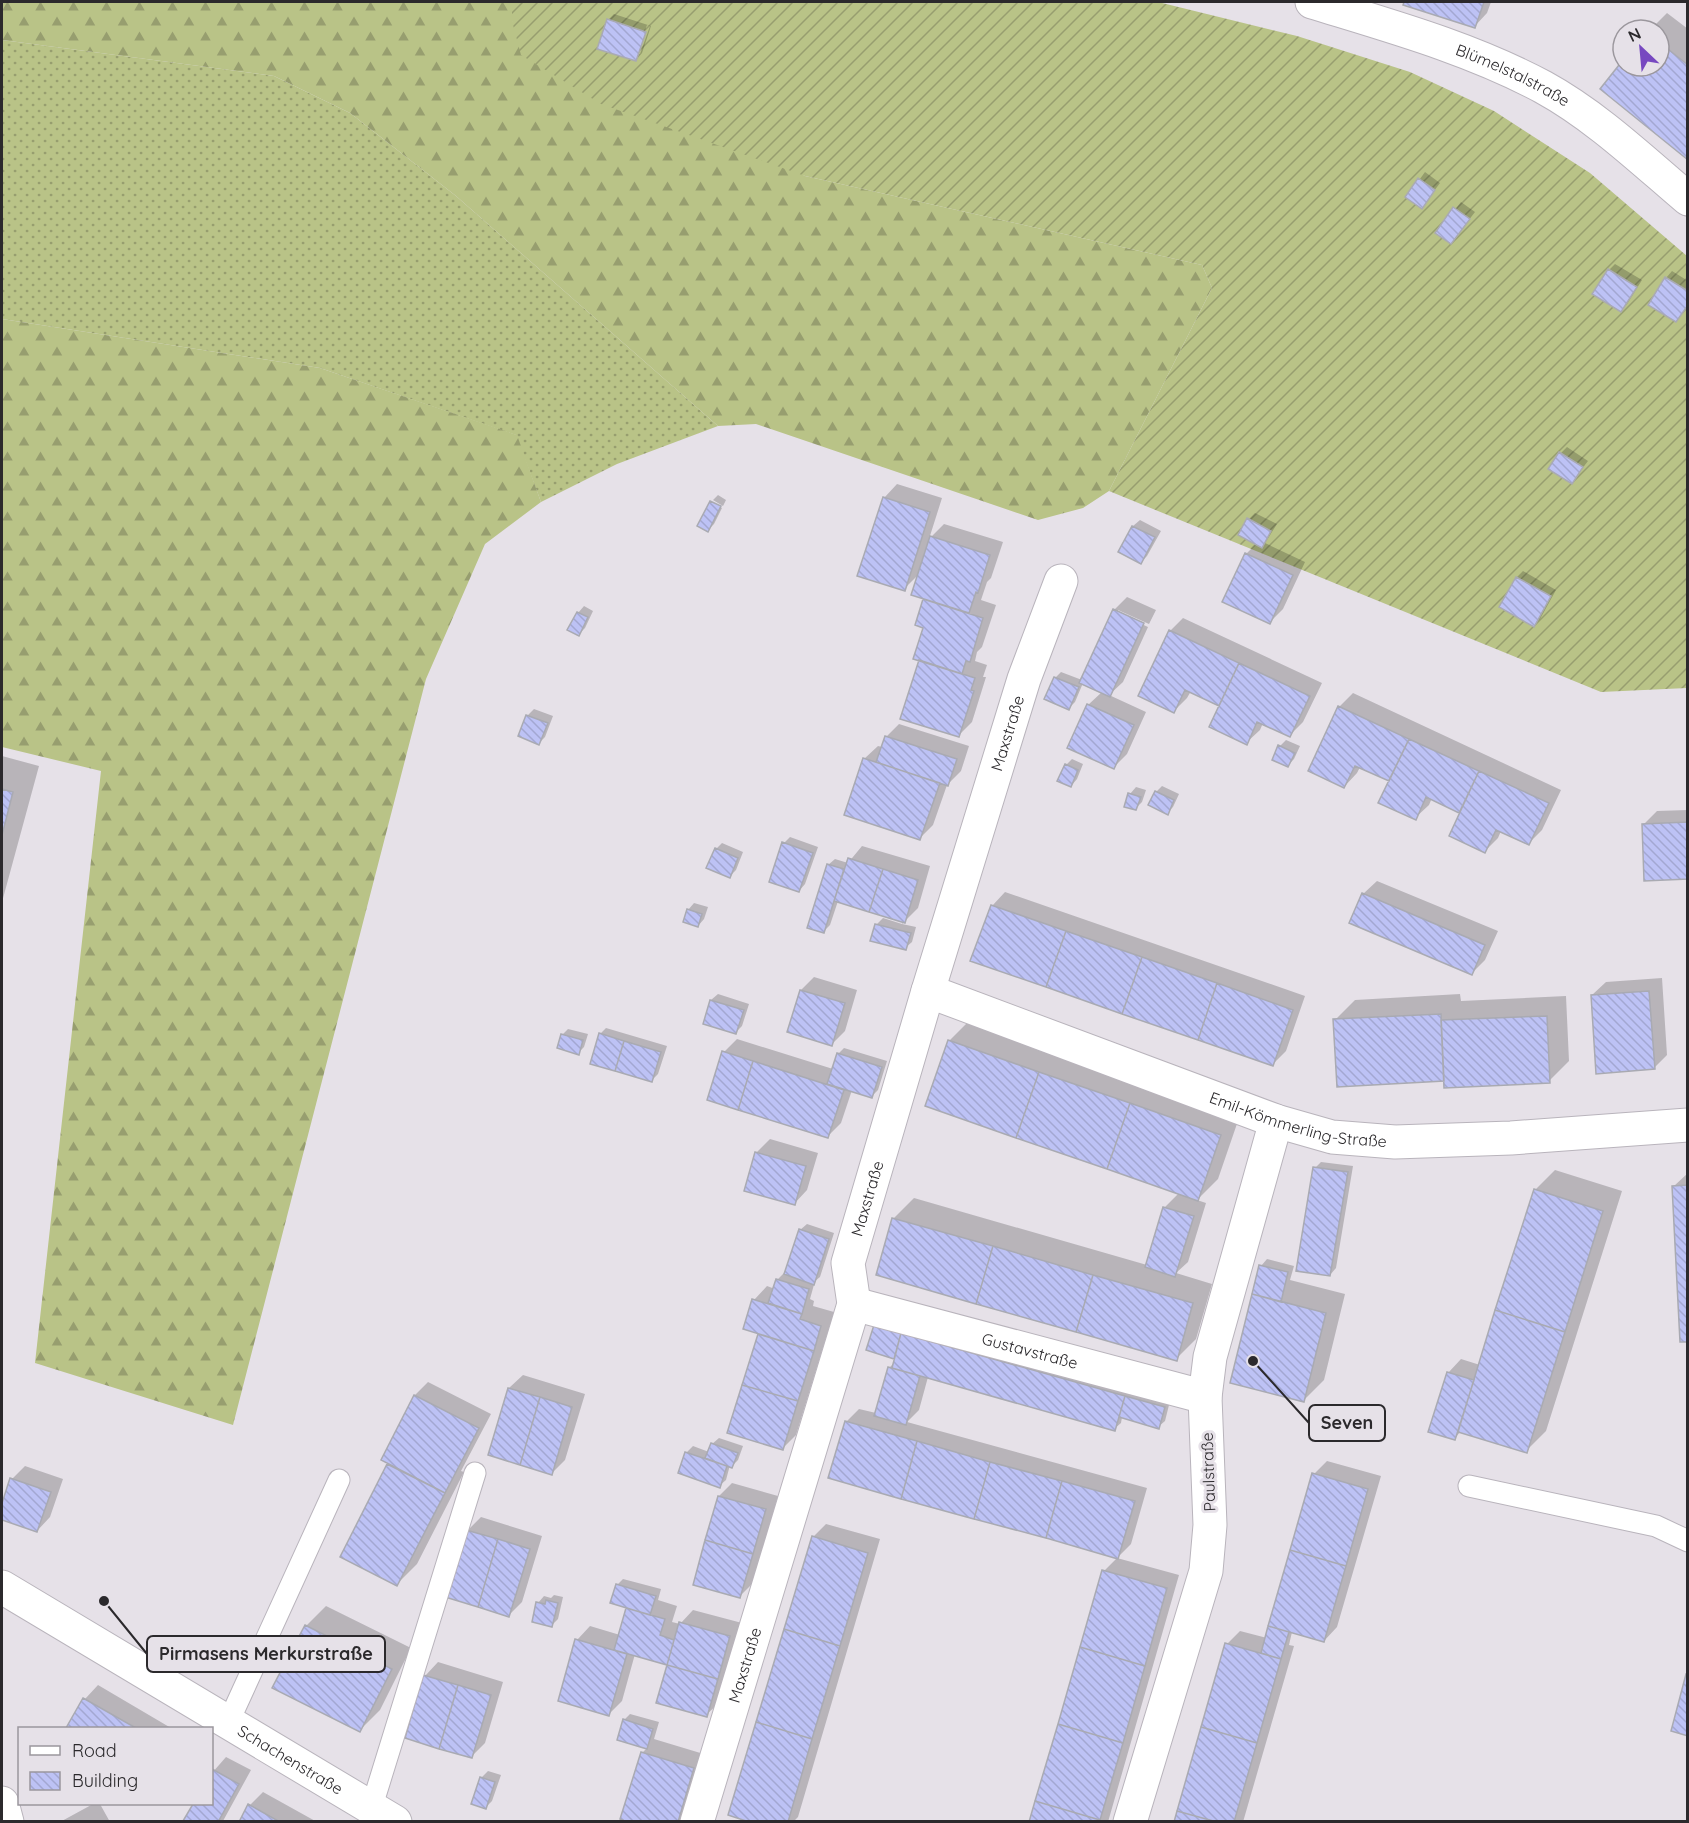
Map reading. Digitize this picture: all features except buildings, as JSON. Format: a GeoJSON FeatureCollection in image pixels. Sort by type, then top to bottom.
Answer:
{"type":"FeatureCollection","features":[{"type":"Feature","properties":{"kind":"street","name":"Blümelstalstraße"},"geometry":{"type":"LineString","coordinates":[[1312,2],[1441,42],[1493,63],[1544,88],[1588,116],[1688,199]]}},
{"type":"Feature","properties":{"kind":"street","name":"Maxstraße"},"geometry":{"type":"LineString","coordinates":[[697,1821],[854,1304],[848,1263],[928,991],[1024,679],[1061,581]]}},
{"type":"Feature","properties":{"kind":"street","name":"Emil-Kömmerling-Straße"},"geometry":{"type":"LineString","coordinates":[[928,991],[1276,1121],[1332,1137],[1395,1142],[1511,1138],[1688,1125]]}},
{"type":"Feature","properties":{"kind":"street","name":"Paulstraße"},"geometry":{"type":"LineString","coordinates":[[1131,1821],[1206,1571],[1210,1525],[1205,1397],[1210,1357],[1276,1121]]}},
{"type":"Feature","properties":{"kind":"street","name":"Gustavstraße"},"geometry":{"type":"LineString","coordinates":[[854,1304],[1205,1397]]}},
{"type":"Feature","properties":{"kind":"street","name":"Schachenstraße"},"geometry":{"type":"LineString","coordinates":[[3,1592],[383,1815]]}},
{"type":"Feature","properties":{"kind":"street"},"geometry":{"type":"LineString","coordinates":[[2,1803],[7,1821]]}},
{"type":"Feature","properties":{"kind":"lane"},"geometry":{"type":"LineString","coordinates":[[383,1815],[475,1473]]}},
{"type":"Feature","properties":{"kind":"lane"},"geometry":{"type":"LineString","coordinates":[[228,1723],[339,1480]]}},
{"type":"Feature","properties":{"kind":"lane"},"geometry":{"type":"LineString","coordinates":[[1470,1486],[1656,1526],[1688,1541]]}},
{"type":"Feature","properties":{"kind":"green space"},"geometry":{"type":"Polygon","coordinates":[[[2,2],[512,2],[512,21],[805,176],[1202,265],[1212,288],[1109,491],[1083,508],[1038,520],[756,424],[718,426],[456,196],[350,113],[274,76],[2,40],[2,2]]]}},
{"type":"Feature","properties":{"kind":"green space"},"geometry":{"type":"Polygon","coordinates":[[[512,2],[1158,2],[1297,36],[1410,72],[1494,111],[1590,173],[1687,256],[1687,688],[1601,692],[1109,491],[1212,288],[1202,265],[805,176],[601,104],[521,55],[512,21],[512,2]]]}},
{"type":"Feature","properties":{"kind":"green space"},"geometry":{"type":"Polygon","coordinates":[[[2,40],[274,76],[350,113],[456,196],[718,426],[617,464],[541,502],[516,435],[320,368],[2,319],[2,40]]]}},
{"type":"Feature","properties":{"kind":"green space"},"geometry":{"type":"Polygon","coordinates":[[[2,319],[320,368],[517,435],[541,502],[485,544],[426,679],[233,1425],[35,1363],[101,771],[2,747],[2,319]]]}},
{"type":"Feature","properties":{"kind":"place","name":"Seven"},"geometry":{"type":"Point","coordinates":[1253,1361]}},
{"type":"Feature","properties":{"kind":"place","name":"Pirmasens Merkurstraße"},"geometry":{"type":"Point","coordinates":[104,1601]}}]}
